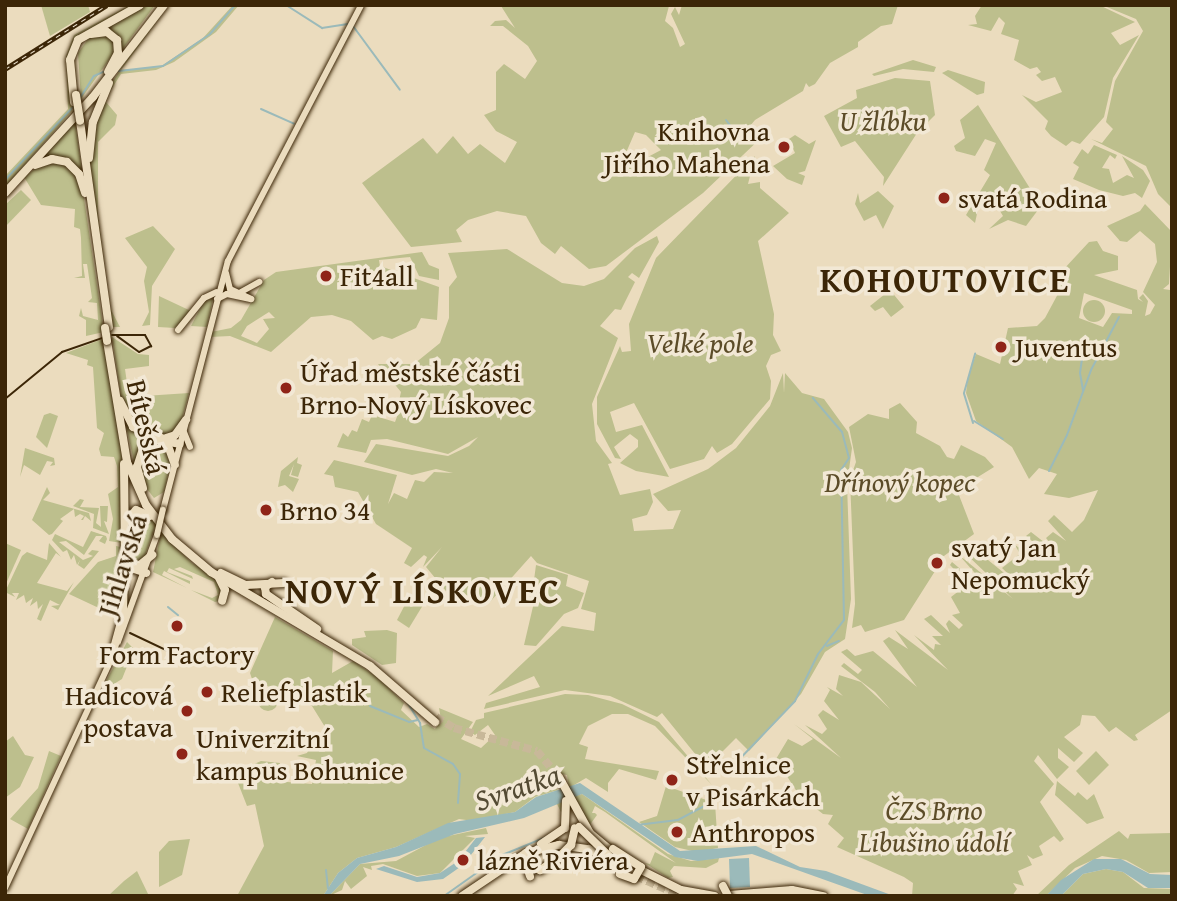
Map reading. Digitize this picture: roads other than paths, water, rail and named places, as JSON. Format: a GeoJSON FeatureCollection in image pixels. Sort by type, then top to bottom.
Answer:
{"type":"FeatureCollection","features":[{"type":"Feature","properties":{"kind":"highway"},"geometry":{"type":"LineString","coordinates":[[90,205],[70,56],[78,40],[140,5]]}},
{"type":"Feature","properties":{"kind":"highway"},"geometry":{"type":"LineString","coordinates":[[90,205],[89,144],[95,116],[109,83],[162,5]]}},
{"type":"Feature","properties":{"kind":"highway"},"geometry":{"type":"LineString","coordinates":[[5,187],[75,112],[162,5]]}},
{"type":"Feature","properties":{"kind":"highway"},"geometry":{"type":"LineString","coordinates":[[72,74],[79,46],[86,37],[102,31],[112,35],[118,46],[107,74]]}},
{"type":"Feature","properties":{"kind":"highway"},"geometry":{"type":"LineString","coordinates":[[5,193],[144,34]]}},
{"type":"Feature","properties":{"kind":"highway"},"geometry":{"type":"LineString","coordinates":[[75,97],[75,112],[79,123]]}},
{"type":"Feature","properties":{"kind":"highway"},"geometry":{"type":"LineString","coordinates":[[5,193],[35,166],[55,159],[76,170],[90,205]]}},
{"type":"Feature","properties":{"kind":"highway","name":"Bítešská"},"geometry":{"type":"LineString","coordinates":[[90,205],[118,397],[133,467],[159,511],[184,547],[216,572],[372,663],[436,719]]}},
{"type":"Feature","properties":{"kind":"highway","name":"Bítešská"},"geometry":{"type":"LineString","coordinates":[[109,341],[121,437],[136,486],[159,532],[254,598],[370,666],[405,692]]}},
{"type":"Feature","properties":{"kind":"highway"},"geometry":{"type":"LineString","coordinates":[[118,397],[134,428],[180,444]]}},
{"type":"Feature","properties":{"kind":"highway"},"geometry":{"type":"LineString","coordinates":[[159,511],[137,464],[146,446],[175,435],[185,424]]}},
{"type":"Feature","properties":{"kind":"highway"},"geometry":{"type":"LineString","coordinates":[[111,659],[123,615],[121,437]]}},
{"type":"Feature","properties":{"kind":"highway"},"geometry":{"type":"LineString","coordinates":[[165,440],[172,448],[175,465]]}},
{"type":"Feature","properties":{"kind":"highway"},"geometry":{"type":"LineString","coordinates":[[146,573],[136,568],[127,556],[129,514],[143,510],[159,532]]}},
{"type":"Feature","properties":{"kind":"highway"},"geometry":{"type":"LineString","coordinates":[[124,555],[131,568],[146,573]]}},
{"type":"Feature","properties":{"kind":"highway"},"geometry":{"type":"LineString","coordinates":[[136,568],[152,555]]}},
{"type":"Feature","properties":{"kind":"highway"},"geometry":{"type":"LineString","coordinates":[[216,572],[247,585],[284,583]]}},
{"type":"Feature","properties":{"kind":"highway"},"geometry":{"type":"LineString","coordinates":[[216,572],[224,586],[225,603],[238,592],[254,598]]}},
{"type":"Feature","properties":{"kind":"highway"},"geometry":{"type":"LineString","coordinates":[[272,582],[265,587],[266,594],[317,629]]}},
{"type":"Feature","properties":{"kind":"highway"},"geometry":{"type":"LineString","coordinates":[[559,781],[577,827],[611,853],[638,863],[637,871],[630,879],[576,846]]}},
{"type":"Feature","properties":{"kind":"highway"},"geometry":{"type":"LineString","coordinates":[[569,805],[590,833],[611,853]]}},
{"type":"Feature","properties":{"kind":"highway"},"geometry":{"type":"LineString","coordinates":[[457,896],[526,852],[560,834],[568,821],[569,805]]}},
{"type":"Feature","properties":{"kind":"highway"},"geometry":{"type":"LineString","coordinates":[[534,873],[553,862],[571,845],[577,827]]}},
{"type":"Feature","properties":{"kind":"highway"},"geometry":{"type":"LineString","coordinates":[[590,833],[637,871],[687,896]]}},
{"type":"Feature","properties":{"kind":"highway"},"geometry":{"type":"LineString","coordinates":[[526,852],[561,841],[596,846],[637,871],[687,896]]}},
{"type":"Feature","properties":{"kind":"highway"},"geometry":{"type":"LineString","coordinates":[[526,852],[540,848],[576,846],[681,890],[715,896]]}},
{"type":"Feature","properties":{"kind":"highway"},"geometry":{"type":"LineString","coordinates":[[462,896],[509,863],[540,848]]}},
{"type":"Feature","properties":{"kind":"highway"},"geometry":{"type":"LineString","coordinates":[[526,852],[535,869],[553,862]]}},
{"type":"Feature","properties":{"kind":"highway"},"geometry":{"type":"LineString","coordinates":[[526,852],[534,873]]}},
{"type":"Feature","properties":{"kind":"highway"},"geometry":{"type":"LineString","coordinates":[[509,863],[523,862],[534,873]]}},
{"type":"Feature","properties":{"kind":"highway"},"geometry":{"type":"LineString","coordinates":[[723,887],[728,896],[809,893],[823,896]]}},
{"type":"Feature","properties":{"kind":"highway"},"geometry":{"type":"LineString","coordinates":[[768,896],[809,893]]}},
{"type":"Feature","properties":{"kind":"highway"},"geometry":{"type":"LineString","coordinates":[[747,896],[809,893]]}},
{"type":"Feature","properties":{"kind":"main road","name":"Jihlavská"},"geometry":{"type":"LineString","coordinates":[[5,888],[111,659],[146,573],[159,532],[159,511],[175,465],[216,296],[233,247],[361,5]]}},
{"type":"Feature","properties":{"kind":"main road"},"geometry":{"type":"LineString","coordinates":[[233,247],[225,280],[230,289],[242,296],[246,307]]}},
{"type":"Feature","properties":{"kind":"main road"},"geometry":{"type":"LineString","coordinates":[[242,296],[259,282]]}},
{"type":"Feature","properties":{"kind":"main road"},"geometry":{"type":"LineString","coordinates":[[178,330],[204,298],[227,293],[242,296]]}},
{"type":"Feature","properties":{"kind":"main road"},"geometry":{"type":"LineString","coordinates":[[187,322],[192,329]]}},
{"type":"Feature","properties":{"kind":"main road"},"geometry":{"type":"LineString","coordinates":[[185,424],[190,447]]}},
{"type":"Feature","properties":{"kind":"water"},"geometry":{"type":"Polygon","coordinates":[[[580,783],[680,851],[756,846],[800,867],[826,871],[894,896],[870,896],[752,854],[698,861],[675,857],[582,794],[524,818],[455,834],[399,856],[360,864],[329,896],[323,896],[338,873],[357,858],[396,847],[448,823],[515,812],[536,797],[580,783]]]}},
{"type":"Feature","properties":{"kind":"water","name":"lázně Riviéra"},"geometry":{"type":"Polygon","coordinates":[[[485,837],[463,865],[443,879],[417,882],[376,869],[384,866],[417,877],[440,873],[458,861],[476,838],[485,837]]]}},
{"type":"Feature","properties":{"kind":"water"},"geometry":{"type":"Polygon","coordinates":[[[749,858],[750,887],[730,888],[729,859],[749,858]]]}},
{"type":"Feature","properties":{"kind":"water"},"geometry":{"type":"Polygon","coordinates":[[[1094,859],[1121,859],[1150,874],[1172,875],[1172,888],[1148,888],[1123,872],[1106,869],[1083,874],[1061,896],[1046,896],[1061,880],[1094,859]]]}},
{"type":"Feature","properties":{"kind":"waterway"},"geometry":{"type":"LineString","coordinates":[[119,71],[163,66],[210,34],[235,5]]}},
{"type":"Feature","properties":{"kind":"waterway"},"geometry":{"type":"LineString","coordinates":[[286,5],[322,28],[348,24]]}},
{"type":"Feature","properties":{"kind":"waterway"},"geometry":{"type":"LineString","coordinates":[[353,26],[400,90]]}},
{"type":"Feature","properties":{"kind":"waterway"},"geometry":{"type":"LineString","coordinates":[[80,98],[94,76],[103,72]]}},
{"type":"Feature","properties":{"kind":"waterway"},"geometry":{"type":"LineString","coordinates":[[5,180],[75,105]]}},
{"type":"Feature","properties":{"kind":"waterway"},"geometry":{"type":"LineString","coordinates":[[261,109],[294,124]]}},
{"type":"Feature","properties":{"kind":"waterway"},"geometry":{"type":"LineString","coordinates":[[726,120],[742,141]]}},
{"type":"Feature","properties":{"kind":"waterway"},"geometry":{"type":"LineString","coordinates":[[1049,471],[1067,435],[1091,370],[1119,317]]}},
{"type":"Feature","properties":{"kind":"waterway"},"geometry":{"type":"LineString","coordinates":[[1083,390],[1080,373],[1085,336]]}},
{"type":"Feature","properties":{"kind":"waterway"},"geometry":{"type":"LineString","coordinates":[[973,423],[964,393],[975,354]]}},
{"type":"Feature","properties":{"kind":"waterway"},"geometry":{"type":"LineString","coordinates":[[732,767],[795,701],[818,654],[844,620],[841,470],[849,458],[842,432],[813,398]]}},
{"type":"Feature","properties":{"kind":"waterway"},"geometry":{"type":"LineString","coordinates":[[974,421],[1003,439]]}},
{"type":"Feature","properties":{"kind":"waterway"},"geometry":{"type":"LineString","coordinates":[[168,607],[178,615]]}},
{"type":"Feature","properties":{"kind":"waterway"},"geometry":{"type":"LineString","coordinates":[[827,646],[839,641]]}},
{"type":"Feature","properties":{"kind":"waterway","name":"Svratka"},"geometry":{"type":"LineString","coordinates":[[407,702],[420,723],[424,748],[453,764],[460,774],[458,803]]}},
{"type":"Feature","properties":{"kind":"waterway"},"geometry":{"type":"LineString","coordinates":[[370,706],[409,722],[418,720]]}},
{"type":"Feature","properties":{"kind":"waterway"},"geometry":{"type":"LineString","coordinates":[[637,825],[678,820],[712,802]]}},
{"type":"Feature","properties":{"kind":"waterway"},"geometry":{"type":"LineString","coordinates":[[444,896],[502,855],[546,837]]}},
{"type":"Feature","properties":{"kind":"waterway"},"geometry":{"type":"LineString","coordinates":[[326,870],[328,888]]}},
{"type":"Feature","properties":{"kind":"tunnel"},"geometry":{"type":"LineString","coordinates":[[436,717],[454,728],[537,751],[559,777]]}},
{"type":"Feature","properties":{"kind":"tunnel"},"geometry":{"type":"LineString","coordinates":[[636,876],[681,896]]}},
{"type":"Feature","properties":{"kind":"tram line"},"geometry":{"type":"LineString","coordinates":[[112,335],[145,335],[151,346],[139,352],[117,336]]}},
{"type":"Feature","properties":{"kind":"tram line"},"geometry":{"type":"LineString","coordinates":[[5,399],[62,352],[105,337]]}},
{"type":"Feature","properties":{"kind":"tram line"},"geometry":{"type":"LineString","coordinates":[[130,633],[191,662]]}},
{"type":"Feature","properties":{"kind":"railway"},"geometry":{"type":"LineString","coordinates":[[5,69],[107,5]]}},
{"type":"Feature","properties":{"kind":"place","name":"Knihovna Jiřího Mahena"},"geometry":{"type":"Point","coordinates":[784,147]}},
{"type":"Feature","properties":{"kind":"place","name":"svatá Rodina"},"geometry":{"type":"Point","coordinates":[944,198]}},
{"type":"Feature","properties":{"kind":"place","name":"Fit4all"},"geometry":{"type":"Point","coordinates":[326,276]}},
{"type":"Feature","properties":{"kind":"place","name":"Juventus"},"geometry":{"type":"Point","coordinates":[1001,347]}},
{"type":"Feature","properties":{"kind":"place","name":"Úřad městské části Brno-Nový Lískovec"},"geometry":{"type":"Point","coordinates":[286,388]}},
{"type":"Feature","properties":{"kind":"place","name":"Brno 34"},"geometry":{"type":"Point","coordinates":[266,510]}},
{"type":"Feature","properties":{"kind":"place","name":"svatý Jan Nepomucký"},"geometry":{"type":"Point","coordinates":[937,563]}},
{"type":"Feature","properties":{"kind":"place","name":"Form Factory"},"geometry":{"type":"Point","coordinates":[177,626]}},
{"type":"Feature","properties":{"kind":"place","name":"Reliefplastik"},"geometry":{"type":"Point","coordinates":[207,692]}},
{"type":"Feature","properties":{"kind":"place","name":"Hadicová postava"},"geometry":{"type":"Point","coordinates":[187,711]}},
{"type":"Feature","properties":{"kind":"place","name":"Univerzitní kampus Bohunice"},"geometry":{"type":"Point","coordinates":[182,754]}},
{"type":"Feature","properties":{"kind":"place","name":"Střelnice v Pisárkách"},"geometry":{"type":"Point","coordinates":[672,780]}},
{"type":"Feature","properties":{"kind":"place","name":"Anthropos"},"geometry":{"type":"Point","coordinates":[677,832]}},
{"type":"Feature","properties":{"kind":"place","name":"lázně Riviéra"},"geometry":{"type":"Point","coordinates":[463,860]}},
{"type":"Feature","properties":{"kind":"district","name":"KOHOUTOVICE"},"geometry":{"type":"Point","coordinates":[945,280]}},
{"type":"Feature","properties":{"kind":"district","name":"NOVÝ LÍSKOVEC"},"geometry":{"type":"Point","coordinates":[423,591]}},
{"type":"Feature","properties":{"kind":"park label","name":"U žlíbku"},"geometry":{"type":"Point","coordinates":[883,121]}},
{"type":"Feature","properties":{"kind":"park label","name":"Velké pole"},"geometry":{"type":"Point","coordinates":[700,343]}},
{"type":"Feature","properties":{"kind":"park label","name":"Dřínový kopec"},"geometry":{"type":"Point","coordinates":[900,482]}},
{"type":"Feature","properties":{"kind":"park label","name":"ČZS Brno Libušino údolí"},"geometry":{"type":"Point","coordinates":[934,826]}}]}
